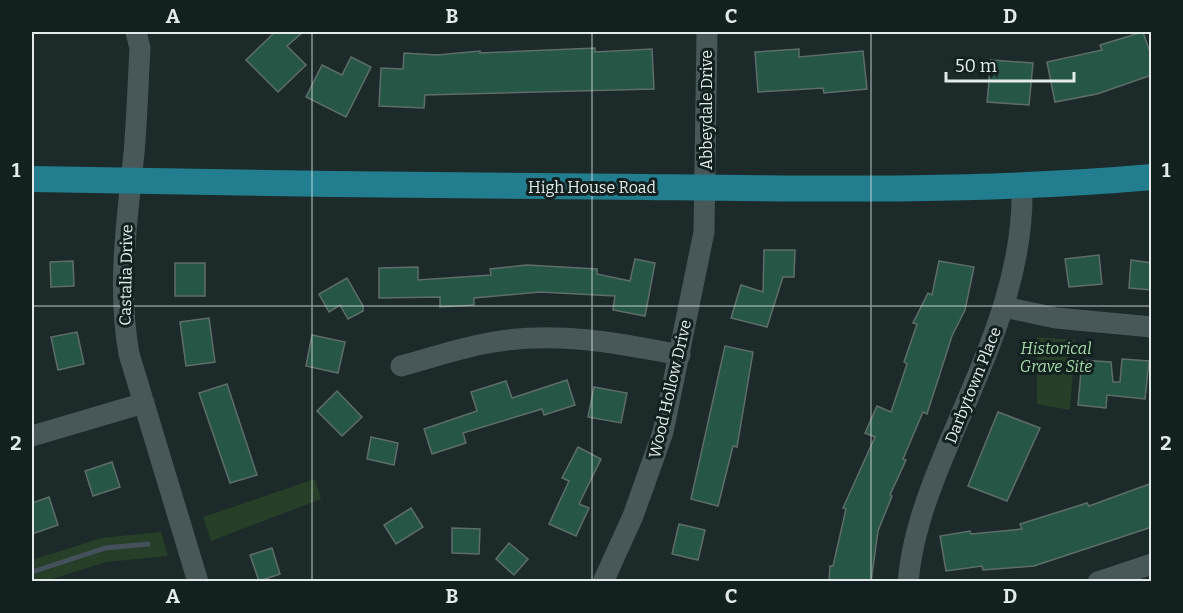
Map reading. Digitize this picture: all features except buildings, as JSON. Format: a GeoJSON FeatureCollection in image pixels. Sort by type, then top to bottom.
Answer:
{"type":"FeatureCollection","features":[{"type":"Feature","properties":{"kind":"main road","name":"High House Road"},"geometry":{"type":"LineString","coordinates":[[32,179],[131,182],[895,189],[1022,185],[1152,177]]}},
{"type":"Feature","properties":{"kind":"street","name":"Castalia Drive"},"geometry":{"type":"LineString","coordinates":[[136,32],[140,48],[122,297],[124,326],[144,403],[198,582]]}},
{"type":"Feature","properties":{"kind":"street","name":"Abbeydale Drive"},"geometry":{"type":"LineString","coordinates":[[706,188],[707,32]]}},
{"type":"Feature","properties":{"kind":"street","name":"Darbytown Place"},"geometry":{"type":"LineString","coordinates":[[908,582],[915,535],[930,489],[1004,307],[1017,265],[1023,215],[1022,185]]}},
{"type":"Feature","properties":{"kind":"street","name":"Wood Hollow Drive"},"geometry":{"type":"LineString","coordinates":[[603,582],[652,465],[680,355],[704,232],[706,188]]}},
{"type":"Feature","properties":{"kind":"street"},"geometry":{"type":"LineString","coordinates":[[1004,307],[1056,318],[1152,327]]}},
{"type":"Feature","properties":{"kind":"street"},"geometry":{"type":"LineString","coordinates":[[401,366],[494,342],[545,337],[610,341],[680,355]]}},
{"type":"Feature","properties":{"kind":"street"},"geometry":{"type":"LineString","coordinates":[[32,436],[144,403]]}},
{"type":"Feature","properties":{"kind":"street"},"geometry":{"type":"LineString","coordinates":[[1098,582],[1152,564]]}},
{"type":"Feature","properties":{"kind":"green space","name":"Historical Grave Site"},"geometry":{"type":"Polygon","coordinates":[[[1037,337],[1075,340],[1070,410],[1037,404],[1037,337]]]}},
{"type":"Feature","properties":{"kind":"green space"},"geometry":{"type":"Polygon","coordinates":[[[315,479],[321,499],[211,541],[203,517],[315,479]]]}},
{"type":"Feature","properties":{"kind":"green space"},"geometry":{"type":"Polygon","coordinates":[[[161,532],[168,556],[106,562],[46,581],[32,581],[32,560],[101,538],[161,532]]]}},
{"type":"Feature","properties":{"kind":"waterway"},"geometry":{"type":"LineString","coordinates":[[32,572],[105,548],[148,544]]}}]}
